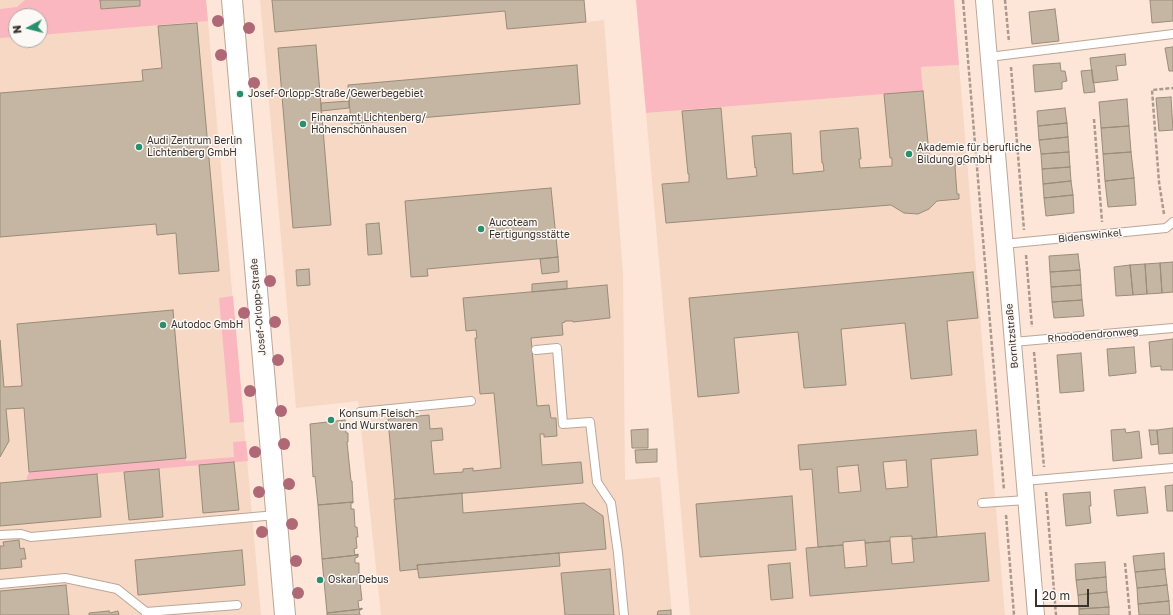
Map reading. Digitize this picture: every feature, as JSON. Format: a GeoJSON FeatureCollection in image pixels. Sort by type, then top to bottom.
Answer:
{"type":"FeatureCollection","features":[{"type":"Feature","properties":{"kind":"street","name":"Josef-Orlopp-Straße"},"geometry":{"type":"LineString","coordinates":[[232,0],[285,615]]}},
{"type":"Feature","properties":{"kind":"street","name":"Bornitzstraße"},"geometry":{"type":"LineString","coordinates":[[984,0],[1036,615]]}},
{"type":"Feature","properties":{"kind":"lane"},"geometry":{"type":"LineString","coordinates":[[989,57],[1173,34]]}},
{"type":"Feature","properties":{"kind":"lane"},"geometry":{"type":"LineString","coordinates":[[1166,228],[1173,222]]}},
{"type":"Feature","properties":{"kind":"lane","name":"Bidenswinkel"},"geometry":{"type":"LineString","coordinates":[[1004,244],[1166,228]]}},
{"type":"Feature","properties":{"kind":"lane","name":"Rhododendronweg"},"geometry":{"type":"LineString","coordinates":[[1013,342],[1173,328]]}},
{"type":"Feature","properties":{"kind":"lane"},"geometry":{"type":"LineString","coordinates":[[536,350],[557,348],[563,424],[590,422],[597,482],[611,503],[624,615]]}},
{"type":"Feature","properties":{"kind":"lane"},"geometry":{"type":"LineString","coordinates":[[360,412],[471,400]]}},
{"type":"Feature","properties":{"kind":"lane"},"geometry":{"type":"LineString","coordinates":[[1024,481],[1173,468]]}},
{"type":"Feature","properties":{"kind":"lane"},"geometry":{"type":"LineString","coordinates":[[982,503],[1026,500]]}},
{"type":"Feature","properties":{"kind":"lane"},"geometry":{"type":"LineString","coordinates":[[0,535],[21,534],[31,537],[276,515]]}},
{"type":"Feature","properties":{"kind":"lane"},"geometry":{"type":"LineString","coordinates":[[0,584],[65,578],[117,589],[146,614],[237,605]]}},
{"type":"Feature","properties":{"kind":"path"},"geometry":{"type":"LineString","coordinates":[[963,0],[1014,615]]}},
{"type":"Feature","properties":{"kind":"path"},"geometry":{"type":"LineString","coordinates":[[1005,0],[1056,615]]}},
{"type":"Feature","properties":{"kind":"path"},"geometry":{"type":"LineString","coordinates":[[1166,228],[1159,182],[1152,90],[1173,88]]}},
{"type":"Feature","properties":{"kind":"path"},"geometry":{"type":"LineString","coordinates":[[1094,119],[1103,234]]}},
{"type":"Feature","properties":{"kind":"path"},"geometry":{"type":"LineString","coordinates":[[1125,563],[1130,615]]}},
{"type":"Feature","properties":{"kind":"shaded area"},"geometry":{"type":"Polygon","coordinates":[[[0,0],[206,0],[261,615],[0,615],[0,0]]]}},
{"type":"Feature","properties":{"kind":"shaded area"},"geometry":{"type":"Polygon","coordinates":[[[25,0],[100,0],[101,9],[140,6],[140,0],[206,0],[208,21],[48,34],[48,8],[8,8],[17,7],[25,0]]]}},
{"type":"Feature","properties":{"kind":"shaded area"},"geometry":{"type":"Polygon","coordinates":[[[260,0],[584,0],[586,22],[604,20],[623,274],[625,480],[660,477],[672,615],[381,615],[358,401],[296,408],[260,0]]]}},
{"type":"Feature","properties":{"kind":"shaded area"},"geometry":{"type":"Polygon","coordinates":[[[636,0],[954,0],[959,65],[921,67],[923,91],[646,113],[636,0]]]}},
{"type":"Feature","properties":{"kind":"shaded area"},"geometry":{"type":"Polygon","coordinates":[[[8,8],[8,38],[0,38],[0,9],[8,8]]]}},
{"type":"Feature","properties":{"kind":"shaded area"},"geometry":{"type":"Polygon","coordinates":[[[959,65],[1005,615],[690,615],[646,113],[922,91],[921,67],[959,65]]]}},
{"type":"Feature","properties":{"kind":"shaded area"},"geometry":{"type":"Polygon","coordinates":[[[233,296],[244,422],[230,423],[219,298],[233,296]]]}},
{"type":"Feature","properties":{"kind":"shaded area"},"geometry":{"type":"Polygon","coordinates":[[[246,441],[248,461],[26,480],[29,472],[186,458],[186,461],[234,457],[233,442],[246,441]]]}},
{"type":"Feature","properties":{"kind":"building"},"geometry":{"type":"Polygon","coordinates":[[[100,0],[140,0],[140,6],[101,9],[100,0]]]}},
{"type":"Feature","properties":{"kind":"building"},"geometry":{"type":"Polygon","coordinates":[[[272,0],[584,0],[586,22],[507,29],[505,11],[275,32],[272,0]]]}},
{"type":"Feature","properties":{"kind":"building"},"geometry":{"type":"Polygon","coordinates":[[[1150,0],[1173,0],[1173,21],[1152,23],[1150,0]]]}},
{"type":"Feature","properties":{"kind":"building"},"geometry":{"type":"Polygon","coordinates":[[[1055,9],[1059,41],[1032,44],[1029,12],[1055,9]]]}},
{"type":"Feature","properties":{"kind":"building"},"geometry":{"type":"Polygon","coordinates":[[[197,23],[219,271],[179,274],[176,233],[157,235],[156,224],[0,237],[0,93],[143,81],[142,70],[162,68],[158,26],[197,23]]]}},
{"type":"Feature","properties":{"kind":"building","name":"Finanzamt Lichtenberg/ Hohenschönhausen"},"geometry":{"type":"Polygon","coordinates":[[[316,45],[331,225],[293,228],[278,48],[316,45]]]}},
{"type":"Feature","properties":{"kind":"building"},"geometry":{"type":"Polygon","coordinates":[[[1173,47],[1173,71],[1169,71],[1165,48],[1173,47]]]}},
{"type":"Feature","properties":{"kind":"building"},"geometry":{"type":"Polygon","coordinates":[[[1125,54],[1126,65],[1116,66],[1118,80],[1093,83],[1090,58],[1125,54]]]}},
{"type":"Feature","properties":{"kind":"building"},"geometry":{"type":"Polygon","coordinates":[[[1060,63],[1061,71],[1065,71],[1067,81],[1062,82],[1062,89],[1035,92],[1033,65],[1060,63]]]}},
{"type":"Feature","properties":{"kind":"building"},"geometry":{"type":"Polygon","coordinates":[[[577,65],[580,104],[351,124],[348,85],[577,65]]]}},
{"type":"Feature","properties":{"kind":"building"},"geometry":{"type":"Polygon","coordinates":[[[1092,70],[1095,92],[1084,93],[1081,71],[1092,70]]]}},
{"type":"Feature","properties":{"kind":"building","name":"Akademie für berufliche Bildung gGmbH"},"geometry":{"type":"Polygon","coordinates":[[[923,91],[930,163],[965,159],[966,164],[956,164],[955,166],[957,194],[959,194],[959,199],[937,201],[929,209],[918,214],[904,213],[891,205],[666,223],[662,184],[689,182],[682,111],[721,108],[727,179],[757,176],[752,136],[791,133],[793,174],[824,171],[820,131],[858,128],[861,159],[859,159],[860,168],[892,166],[884,94],[923,91]]]}},
{"type":"Feature","properties":{"kind":"building"},"geometry":{"type":"Polygon","coordinates":[[[1171,97],[1173,130],[1159,131],[1156,98],[1171,97]]]}},
{"type":"Feature","properties":{"kind":"building"},"geometry":{"type":"Polygon","coordinates":[[[1127,99],[1129,126],[1101,128],[1099,102],[1127,99]]]}},
{"type":"Feature","properties":{"kind":"building"},"geometry":{"type":"Polygon","coordinates":[[[349,101],[349,108],[321,111],[321,103],[349,101]]]}},
{"type":"Feature","properties":{"kind":"building"},"geometry":{"type":"Polygon","coordinates":[[[1065,108],[1067,123],[1038,126],[1037,111],[1065,108]]]}},
{"type":"Feature","properties":{"kind":"building"},"geometry":{"type":"Polygon","coordinates":[[[1067,123],[1068,137],[1039,140],[1038,126],[1067,123]]]}},
{"type":"Feature","properties":{"kind":"building"},"geometry":{"type":"Polygon","coordinates":[[[1129,126],[1131,152],[1103,154],[1101,128],[1129,126]]]}},
{"type":"Feature","properties":{"kind":"building"},"geometry":{"type":"Polygon","coordinates":[[[1068,137],[1069,152],[1041,154],[1039,140],[1068,137]]]}},
{"type":"Feature","properties":{"kind":"building"},"geometry":{"type":"Polygon","coordinates":[[[1069,152],[1070,167],[1042,169],[1041,154],[1069,152]]]}},
{"type":"Feature","properties":{"kind":"building"},"geometry":{"type":"Polygon","coordinates":[[[1131,152],[1134,178],[1105,181],[1103,154],[1131,152]]]}},
{"type":"Feature","properties":{"kind":"building"},"geometry":{"type":"Polygon","coordinates":[[[1070,167],[1071,181],[1043,184],[1042,169],[1070,167]]]}},
{"type":"Feature","properties":{"kind":"building"},"geometry":{"type":"Polygon","coordinates":[[[1134,178],[1136,205],[1108,207],[1105,181],[1134,178]]]}},
{"type":"Feature","properties":{"kind":"building"},"geometry":{"type":"Polygon","coordinates":[[[1071,181],[1073,195],[1044,198],[1043,184],[1071,181]]]}},
{"type":"Feature","properties":{"kind":"building","name":"Aucoteam Fertigungsstätte"},"geometry":{"type":"Polygon","coordinates":[[[551,188],[558,257],[427,269],[428,276],[411,277],[405,201],[551,188]]]}},
{"type":"Feature","properties":{"kind":"building"},"geometry":{"type":"Polygon","coordinates":[[[1073,195],[1074,213],[1046,216],[1044,198],[1073,195]]]}},
{"type":"Feature","properties":{"kind":"building"},"geometry":{"type":"Polygon","coordinates":[[[379,223],[382,254],[368,255],[366,224],[379,223]]]}},
{"type":"Feature","properties":{"kind":"building"},"geometry":{"type":"Polygon","coordinates":[[[1078,254],[1080,270],[1050,272],[1049,256],[1078,254]]]}},
{"type":"Feature","properties":{"kind":"building"},"geometry":{"type":"Polygon","coordinates":[[[558,257],[559,272],[542,274],[540,259],[558,257]]]}},
{"type":"Feature","properties":{"kind":"building"},"geometry":{"type":"Polygon","coordinates":[[[1173,262],[1173,292],[1162,293],[1160,263],[1173,262]]]}},
{"type":"Feature","properties":{"kind":"building"},"geometry":{"type":"Polygon","coordinates":[[[1160,263],[1162,293],[1147,294],[1145,264],[1160,263]]]}},
{"type":"Feature","properties":{"kind":"building"},"geometry":{"type":"Polygon","coordinates":[[[1145,264],[1147,294],[1133,295],[1130,265],[1145,264]]]}},
{"type":"Feature","properties":{"kind":"building"},"geometry":{"type":"Polygon","coordinates":[[[1130,265],[1133,295],[1116,296],[1114,267],[1130,265]]]}},
{"type":"Feature","properties":{"kind":"building"},"geometry":{"type":"Polygon","coordinates":[[[309,269],[310,285],[297,286],[296,270],[309,269]]]}},
{"type":"Feature","properties":{"kind":"building"},"geometry":{"type":"Polygon","coordinates":[[[1080,270],[1081,285],[1051,287],[1050,272],[1080,270]]]}},
{"type":"Feature","properties":{"kind":"building"},"geometry":{"type":"Polygon","coordinates":[[[973,272],[978,318],[947,321],[952,375],[911,379],[905,323],[841,329],[846,385],[804,388],[798,332],[734,338],[739,393],[698,397],[689,298],[973,272]]]}},
{"type":"Feature","properties":{"kind":"building"},"geometry":{"type":"Polygon","coordinates":[[[567,281],[567,289],[532,292],[532,284],[567,281]]]}},
{"type":"Feature","properties":{"kind":"building"},"geometry":{"type":"Polygon","coordinates":[[[607,285],[610,318],[573,322],[565,321],[562,323],[563,335],[531,338],[537,406],[549,405],[551,418],[556,418],[557,436],[544,437],[544,434],[540,434],[542,465],[581,462],[583,483],[395,499],[388,419],[429,415],[430,429],[442,428],[443,440],[431,441],[434,474],[463,472],[463,469],[473,468],[473,471],[501,468],[494,393],[480,394],[475,338],[477,338],[476,330],[466,331],[463,298],[607,285]]]}},
{"type":"Feature","properties":{"kind":"building"},"geometry":{"type":"Polygon","coordinates":[[[1081,285],[1082,300],[1052,302],[1051,287],[1081,285]]]}},
{"type":"Feature","properties":{"kind":"building"},"geometry":{"type":"Polygon","coordinates":[[[1082,300],[1084,316],[1054,318],[1052,302],[1082,300]]]}},
{"type":"Feature","properties":{"kind":"building"},"geometry":{"type":"Polygon","coordinates":[[[173,310],[186,458],[29,472],[24,408],[6,409],[9,441],[0,457],[0,340],[4,387],[22,386],[17,324],[173,310]]]}},
{"type":"Feature","properties":{"kind":"building"},"geometry":{"type":"Polygon","coordinates":[[[1173,339],[1173,370],[1161,370],[1161,366],[1151,367],[1149,342],[1173,339]]]}},
{"type":"Feature","properties":{"kind":"building"},"geometry":{"type":"Polygon","coordinates":[[[1134,347],[1136,373],[1109,376],[1107,349],[1134,347]]]}},
{"type":"Feature","properties":{"kind":"building"},"geometry":{"type":"Polygon","coordinates":[[[1081,353],[1084,391],[1060,393],[1057,355],[1081,353]]]}},
{"type":"Feature","properties":{"kind":"building"},"geometry":{"type":"Polygon","coordinates":[[[345,420],[346,433],[348,433],[347,442],[353,502],[318,505],[315,476],[313,477],[310,424],[345,420]]]}},
{"type":"Feature","properties":{"kind":"building"},"geometry":{"type":"Polygon","coordinates":[[[1173,428],[1173,453],[1159,454],[1157,430],[1173,428]]]}},
{"type":"Feature","properties":{"kind":"building"},"geometry":{"type":"Polygon","coordinates":[[[648,429],[648,448],[632,448],[631,430],[648,429]]]}},
{"type":"Feature","properties":{"kind":"building"},"geometry":{"type":"Polygon","coordinates":[[[1125,429],[1126,433],[1139,431],[1142,458],[1113,461],[1111,430],[1125,429]]]}},
{"type":"Feature","properties":{"kind":"building"},"geometry":{"type":"Polygon","coordinates":[[[976,430],[978,455],[931,459],[937,537],[912,539],[912,536],[890,537],[890,541],[865,543],[865,540],[843,542],[843,545],[818,547],[812,469],[800,470],[798,445],[976,430]],[[906,460],[883,462],[886,489],[908,487],[906,460]],[[858,465],[837,467],[839,493],[861,491],[858,465]]]}},
{"type":"Feature","properties":{"kind":"building"},"geometry":{"type":"Polygon","coordinates":[[[1149,430],[1157,430],[1158,444],[1151,445],[1149,430]]]}},
{"type":"Feature","properties":{"kind":"building"},"geometry":{"type":"Polygon","coordinates":[[[657,449],[657,462],[636,463],[635,450],[657,449]]]}},
{"type":"Feature","properties":{"kind":"building"},"geometry":{"type":"Polygon","coordinates":[[[234,462],[239,510],[203,513],[199,465],[234,462]]]}},
{"type":"Feature","properties":{"kind":"building"},"geometry":{"type":"Polygon","coordinates":[[[159,469],[163,517],[129,520],[124,472],[159,469]]]}},
{"type":"Feature","properties":{"kind":"building"},"geometry":{"type":"Polygon","coordinates":[[[97,474],[101,517],[0,526],[0,483],[97,474]]]}},
{"type":"Feature","properties":{"kind":"building"},"geometry":{"type":"Polygon","coordinates":[[[1173,485],[1173,511],[1167,511],[1165,486],[1173,485]]]}},
{"type":"Feature","properties":{"kind":"building"},"geometry":{"type":"Polygon","coordinates":[[[1145,487],[1148,513],[1117,516],[1114,490],[1145,487]]]}},
{"type":"Feature","properties":{"kind":"building"},"geometry":{"type":"Polygon","coordinates":[[[1090,492],[1091,506],[1089,506],[1091,523],[1066,526],[1063,494],[1090,492]]]}},
{"type":"Feature","properties":{"kind":"building"},"geometry":{"type":"Polygon","coordinates":[[[462,493],[463,513],[584,503],[603,516],[606,549],[417,565],[418,569],[400,571],[394,499],[462,493]]]}},
{"type":"Feature","properties":{"kind":"building"},"geometry":{"type":"Polygon","coordinates":[[[792,496],[796,550],[700,557],[696,504],[792,496]]]}},
{"type":"Feature","properties":{"kind":"building"},"geometry":{"type":"Polygon","coordinates":[[[353,502],[351,503],[351,509],[354,509],[355,527],[357,527],[358,537],[356,537],[357,548],[354,549],[355,555],[358,555],[322,559],[318,505],[353,502]]]}},
{"type":"Feature","properties":{"kind":"building"},"geometry":{"type":"Polygon","coordinates":[[[985,533],[989,581],[810,596],[806,548],[843,545],[845,568],[867,566],[865,543],[890,541],[892,564],[914,562],[912,539],[985,533]]]}},
{"type":"Feature","properties":{"kind":"building"},"geometry":{"type":"Polygon","coordinates":[[[19,540],[20,549],[24,548],[26,559],[21,559],[22,567],[0,569],[0,546],[4,546],[3,542],[19,540]]]}},
{"type":"Feature","properties":{"kind":"building"},"geometry":{"type":"Polygon","coordinates":[[[242,550],[245,585],[138,595],[135,560],[242,550]]]}},
{"type":"Feature","properties":{"kind":"building"},"geometry":{"type":"Polygon","coordinates":[[[559,553],[560,566],[419,578],[417,565],[559,553]]]}},
{"type":"Feature","properties":{"kind":"building"},"geometry":{"type":"Polygon","coordinates":[[[1164,553],[1165,569],[1135,572],[1133,556],[1164,553]]]}},
{"type":"Feature","properties":{"kind":"building"},"geometry":{"type":"Polygon","coordinates":[[[358,555],[358,557],[355,558],[355,563],[359,563],[359,574],[361,574],[362,583],[360,583],[362,600],[358,601],[359,609],[362,609],[327,613],[322,559],[358,555]]]}},
{"type":"Feature","properties":{"kind":"building"},"geometry":{"type":"Polygon","coordinates":[[[1105,562],[1106,577],[1076,580],[1075,564],[1105,562]]]}},
{"type":"Feature","properties":{"kind":"building"},"geometry":{"type":"Polygon","coordinates":[[[790,563],[793,598],[771,600],[768,565],[790,563]]]}},
{"type":"Feature","properties":{"kind":"building"},"geometry":{"type":"Polygon","coordinates":[[[610,569],[614,615],[565,615],[561,573],[610,569]]]}},
{"type":"Feature","properties":{"kind":"building"},"geometry":{"type":"Polygon","coordinates":[[[1165,569],[1167,585],[1137,588],[1135,572],[1165,569]]]}},
{"type":"Feature","properties":{"kind":"building"},"geometry":{"type":"Polygon","coordinates":[[[1106,577],[1107,592],[1078,595],[1076,580],[1106,577]]]}},
{"type":"Feature","properties":{"kind":"building"},"geometry":{"type":"Polygon","coordinates":[[[66,585],[69,615],[0,615],[0,591],[66,585]]]}},
{"type":"Feature","properties":{"kind":"building"},"geometry":{"type":"Polygon","coordinates":[[[1167,585],[1169,601],[1138,604],[1137,588],[1167,585]]]}},
{"type":"Feature","properties":{"kind":"building"},"geometry":{"type":"Polygon","coordinates":[[[1107,592],[1109,607],[1079,609],[1078,595],[1107,592]]]}},
{"type":"Feature","properties":{"kind":"building"},"geometry":{"type":"Polygon","coordinates":[[[1169,601],[1170,615],[1139,615],[1138,604],[1169,601]]]}},
{"type":"Feature","properties":{"kind":"building"},"geometry":{"type":"Polygon","coordinates":[[[1109,607],[1109,615],[1079,615],[1079,609],[1109,607]]]}},
{"type":"Feature","properties":{"kind":"building"},"geometry":{"type":"Polygon","coordinates":[[[362,609],[359,611],[360,615],[327,615],[327,613],[362,609]]]}},
{"type":"Feature","properties":{"kind":"building"},"geometry":{"type":"Polygon","coordinates":[[[671,610],[671,615],[657,615],[658,611],[671,610]]]}},
{"type":"Feature","properties":{"kind":"building"},"geometry":{"type":"Polygon","coordinates":[[[109,611],[110,613],[118,611],[119,615],[89,615],[89,613],[109,611]]]}},
{"type":"Feature","properties":{"kind":"place","name":"Josef-Orlopp-Straße/Gewerbegebiet"},"geometry":{"type":"Point","coordinates":[240,94]}},
{"type":"Feature","properties":{"kind":"place","name":"Finanzamt Lichtenberg/ Hohenschönhausen"},"geometry":{"type":"Point","coordinates":[303,124]}},
{"type":"Feature","properties":{"kind":"place","name":"Audi Zentrum Berlin Lichtenberg GmbH"},"geometry":{"type":"Point","coordinates":[139,147]}},
{"type":"Feature","properties":{"kind":"place","name":"Akademie für berufliche Bildung gGmbH"},"geometry":{"type":"Point","coordinates":[909,154]}},
{"type":"Feature","properties":{"kind":"place","name":"Aucoteam Fertigungsstätte"},"geometry":{"type":"Point","coordinates":[481,229]}},
{"type":"Feature","properties":{"kind":"place","name":"Autodoc GmbH"},"geometry":{"type":"Point","coordinates":[163,325]}},
{"type":"Feature","properties":{"kind":"place","name":"Konsum Fleisch- und Wurstwaren"},"geometry":{"type":"Point","coordinates":[331,420]}},
{"type":"Feature","properties":{"kind":"place","name":"Oskar Debus"},"geometry":{"type":"Point","coordinates":[320,580]}}]}
